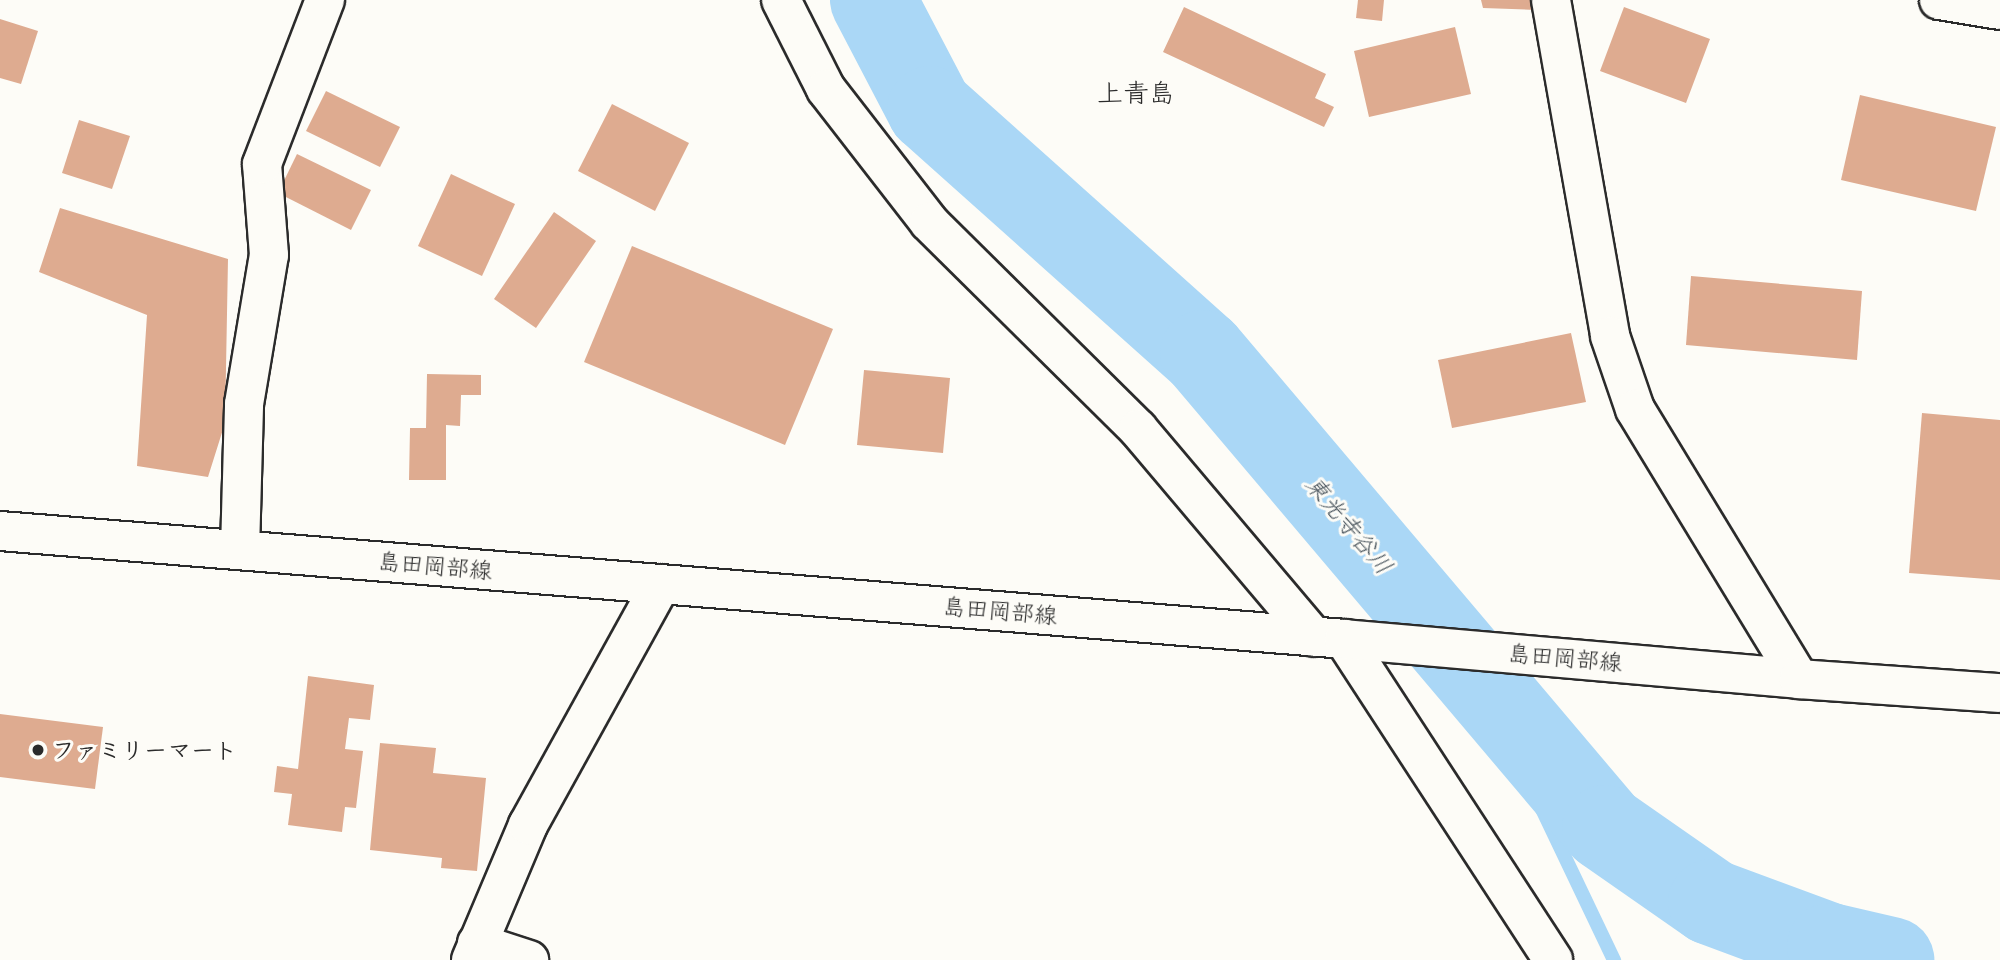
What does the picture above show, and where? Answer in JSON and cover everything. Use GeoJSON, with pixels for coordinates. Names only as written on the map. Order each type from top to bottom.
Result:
{"type":"FeatureCollection","features":[{"type":"Feature","properties":{"kind":"main road"},"geometry":{"type":"LineString","coordinates":[[240,550],[244,404],[269,256],[262,164],[325,0]]}},
{"type":"Feature","properties":{"kind":"main road"},"geometry":{"type":"LineString","coordinates":[[782,0],[826,89],[929,222],[1138,429],[1329,638],[1553,960]]}},
{"type":"Feature","properties":{"kind":"main road"},"geometry":{"type":"LineString","coordinates":[[1551,0],[1610,336],[1635,410],[1799,680]]}},
{"type":"Feature","properties":{"kind":"main road"},"geometry":{"type":"LineString","coordinates":[[1939,0],[2000,10]]}},
{"type":"Feature","properties":{"kind":"main road","name":"島田岡部線"},"geometry":{"type":"LineString","coordinates":[[0,531],[1578,658],[1799,680],[2000,693]]}},
{"type":"Feature","properties":{"kind":"main road"},"geometry":{"type":"LineString","coordinates":[[529,960],[474,951],[528,825],[661,584]]}},
{"type":"Feature","properties":{"kind":"building"},"geometry":{"type":"Polygon","coordinates":[[[1358,0],[1384,0],[1382,21],[1356,18],[1358,0]]]}},
{"type":"Feature","properties":{"kind":"building"},"geometry":{"type":"Polygon","coordinates":[[[1481,0],[1535,0],[1536,10],[1483,8],[1481,0]]]}},
{"type":"Feature","properties":{"kind":"building"},"geometry":{"type":"Polygon","coordinates":[[[1184,7],[1326,74],[1315,98],[1334,107],[1324,127],[1163,52],[1184,7]]]}},
{"type":"Feature","properties":{"kind":"building"},"geometry":{"type":"Polygon","coordinates":[[[1624,7],[1710,39],[1686,103],[1600,71],[1624,7]]]}},
{"type":"Feature","properties":{"kind":"building"},"geometry":{"type":"Polygon","coordinates":[[[0,19],[38,31],[21,84],[0,78],[0,19]]]}},
{"type":"Feature","properties":{"kind":"building"},"geometry":{"type":"Polygon","coordinates":[[[1455,27],[1471,94],[1369,117],[1354,51],[1455,27]]]}},
{"type":"Feature","properties":{"kind":"building"},"geometry":{"type":"Polygon","coordinates":[[[326,91],[400,127],[380,167],[306,131],[326,91]]]}},
{"type":"Feature","properties":{"kind":"building"},"geometry":{"type":"Polygon","coordinates":[[[1860,95],[1996,127],[1976,211],[1841,180],[1860,95]]]}},
{"type":"Feature","properties":{"kind":"building"},"geometry":{"type":"Polygon","coordinates":[[[612,104],[689,143],[655,211],[578,171],[612,104]]]}},
{"type":"Feature","properties":{"kind":"building"},"geometry":{"type":"Polygon","coordinates":[[[79,120],[130,136],[112,189],[62,173],[79,120]]]}},
{"type":"Feature","properties":{"kind":"building"},"geometry":{"type":"Polygon","coordinates":[[[297,154],[371,190],[351,230],[278,193],[297,154]]]}},
{"type":"Feature","properties":{"kind":"building"},"geometry":{"type":"Polygon","coordinates":[[[451,174],[515,204],[482,276],[418,246],[451,174]]]}},
{"type":"Feature","properties":{"kind":"building"},"geometry":{"type":"Polygon","coordinates":[[[60,208],[228,259],[225,423],[208,477],[137,466],[147,315],[39,272],[60,208]]]}},
{"type":"Feature","properties":{"kind":"building"},"geometry":{"type":"Polygon","coordinates":[[[554,212],[596,241],[536,328],[494,299],[554,212]]]}},
{"type":"Feature","properties":{"kind":"building"},"geometry":{"type":"Polygon","coordinates":[[[632,246],[833,329],[785,445],[584,362],[632,246]]]}},
{"type":"Feature","properties":{"kind":"building"},"geometry":{"type":"Polygon","coordinates":[[[1691,276],[1862,291],[1857,360],[1686,345],[1691,276]]]}},
{"type":"Feature","properties":{"kind":"building"},"geometry":{"type":"Polygon","coordinates":[[[1571,333],[1586,402],[1452,428],[1438,360],[1571,333]]]}},
{"type":"Feature","properties":{"kind":"building"},"geometry":{"type":"Polygon","coordinates":[[[864,370],[950,378],[943,453],[857,445],[864,370]]]}},
{"type":"Feature","properties":{"kind":"building"},"geometry":{"type":"Polygon","coordinates":[[[427,374],[481,375],[481,395],[461,395],[460,426],[446,425],[446,480],[409,480],[410,428],[426,428],[427,374]]]}},
{"type":"Feature","properties":{"kind":"building"},"geometry":{"type":"Polygon","coordinates":[[[1922,413],[2000,420],[2000,580],[1909,573],[1922,413]]]}},
{"type":"Feature","properties":{"kind":"building"},"geometry":{"type":"Polygon","coordinates":[[[308,676],[374,685],[370,720],[349,718],[345,749],[363,751],[356,808],[345,807],[342,832],[288,825],[292,794],[274,792],[277,766],[298,769],[308,676]]]}},
{"type":"Feature","properties":{"kind":"building"},"geometry":{"type":"Polygon","coordinates":[[[0,714],[103,727],[95,789],[0,777],[0,714]]]}},
{"type":"Feature","properties":{"kind":"building"},"geometry":{"type":"Polygon","coordinates":[[[380,743],[436,748],[433,773],[486,778],[477,871],[441,868],[442,858],[370,850],[380,743]]]}},
{"type":"Feature","properties":{"kind":"waterway","name":"東光寺谷川"},"geometry":{"type":"LineString","coordinates":[[873,0],[930,109],[1203,353],[1605,828],[1711,902],[1830,946],[1891,960]]}},
{"type":"Feature","properties":{"kind":"waterway"},"geometry":{"type":"LineString","coordinates":[[1414,600],[1408,634],[1541,807],[1614,960]]}},
{"type":"Feature","properties":{"kind":"place","name":"ファミリーマート"},"geometry":{"type":"Point","coordinates":[38,750]}},
{"type":"Feature","properties":{"kind":"district","name":"上青島"},"geometry":{"type":"Point","coordinates":[1136,93]}}]}
